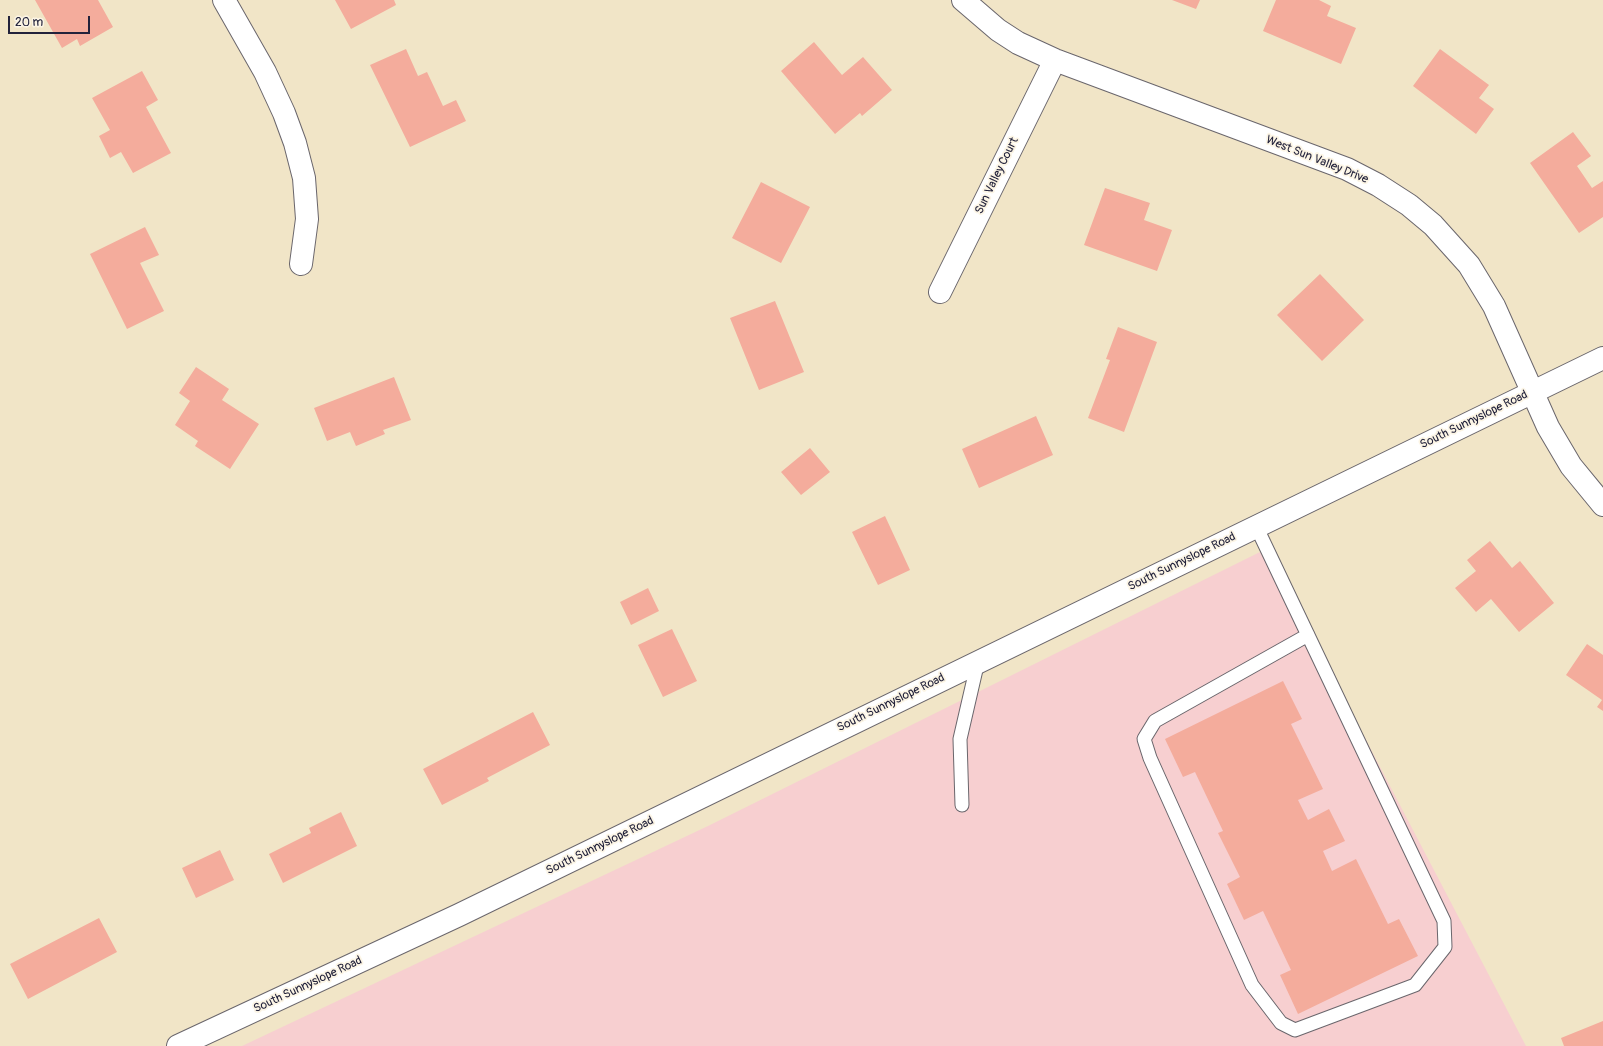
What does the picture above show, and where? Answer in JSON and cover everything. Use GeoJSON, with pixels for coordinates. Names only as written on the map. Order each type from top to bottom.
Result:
{"type":"FeatureCollection","features":[{"type":"Feature","properties":{"kind":"street"},"geometry":{"type":"LineString","coordinates":[[224,0],[265,72],[284,113],[295,143],[304,178],[307,219],[301,264]]}},
{"type":"Feature","properties":{"kind":"street","name":"West Sun Valley Drive"},"geometry":{"type":"LineString","coordinates":[[963,0],[998,30],[1018,43],[1054,60],[1346,169],[1378,185],[1408,205],[1433,225],[1469,265],[1494,306],[1548,427],[1571,466],[1603,505]]}},
{"type":"Feature","properties":{"kind":"street","name":"Sun Valley Court"},"geometry":{"type":"LineString","coordinates":[[940,292],[1054,60]]}},
{"type":"Feature","properties":{"kind":"street","name":"South Sunnyslope Road"},"geometry":{"type":"LineString","coordinates":[[178,1046],[466,911],[1603,358]]}},
{"type":"Feature","properties":{"kind":"lane"},"geometry":{"type":"LineString","coordinates":[[1256,526],[1444,921],[1445,947],[1415,985],[1295,1030],[1281,1023],[1252,984],[1150,758],[1144,739],[1155,721],[1308,636]]}},
{"type":"Feature","properties":{"kind":"lane"},"geometry":{"type":"LineString","coordinates":[[962,805],[960,739],[978,661]]}},
{"type":"Feature","properties":{"kind":"shaded area"},"geometry":{"type":"Polygon","coordinates":[[[1266,549],[1526,1046],[242,1046],[708,826],[1266,549]]]}},
{"type":"Feature","properties":{"kind":"building"},"geometry":{"type":"Polygon","coordinates":[[[35,0],[98,0],[113,27],[80,46],[77,39],[62,48],[35,0]]]}},
{"type":"Feature","properties":{"kind":"building"},"geometry":{"type":"Polygon","coordinates":[[[335,0],[394,0],[396,5],[351,29],[335,0]]]}},
{"type":"Feature","properties":{"kind":"building"},"geometry":{"type":"Polygon","coordinates":[[[1172,0],[1200,0],[1196,9],[1172,0]]]}},
{"type":"Feature","properties":{"kind":"building"},"geometry":{"type":"Polygon","coordinates":[[[1276,0],[1319,0],[1331,6],[1327,16],[1356,28],[1341,64],[1263,31],[1276,0]]]}},
{"type":"Feature","properties":{"kind":"building"},"geometry":{"type":"Polygon","coordinates":[[[814,42],[842,75],[863,57],[892,90],[862,116],[860,113],[835,134],[781,71],[814,42]]]}},
{"type":"Feature","properties":{"kind":"building"},"geometry":{"type":"Polygon","coordinates":[[[406,49],[418,76],[427,72],[443,106],[456,100],[466,121],[410,147],[370,65],[406,49]]]}},
{"type":"Feature","properties":{"kind":"building"},"geometry":{"type":"Polygon","coordinates":[[[1440,49],[1489,85],[1479,98],[1494,109],[1476,134],[1413,86],[1440,49]]]}},
{"type":"Feature","properties":{"kind":"building"},"geometry":{"type":"Polygon","coordinates":[[[142,71],[158,100],[146,107],[171,153],[133,173],[121,152],[110,158],[99,136],[110,130],[92,98],[142,71]]]}},
{"type":"Feature","properties":{"kind":"building"},"geometry":{"type":"Polygon","coordinates":[[[1573,132],[1591,156],[1577,166],[1592,188],[1603,181],[1603,217],[1579,233],[1530,163],[1573,132]]]}},
{"type":"Feature","properties":{"kind":"building"},"geometry":{"type":"Polygon","coordinates":[[[761,182],[810,207],[781,263],[732,238],[761,182]]]}},
{"type":"Feature","properties":{"kind":"building"},"geometry":{"type":"Polygon","coordinates":[[[1105,188],[1150,203],[1144,220],[1172,230],[1157,271],[1084,245],[1105,188]]]}},
{"type":"Feature","properties":{"kind":"building"},"geometry":{"type":"Polygon","coordinates":[[[145,227],[159,255],[140,263],[164,311],[127,329],[90,254],[145,227]]]}},
{"type":"Feature","properties":{"kind":"building"},"geometry":{"type":"Polygon","coordinates":[[[1320,274],[1364,320],[1322,361],[1277,315],[1320,274]]]}},
{"type":"Feature","properties":{"kind":"building"},"geometry":{"type":"Polygon","coordinates":[[[775,301],[804,372],[759,390],[730,318],[775,301]]]}},
{"type":"Feature","properties":{"kind":"building"},"geometry":{"type":"Polygon","coordinates":[[[1118,327],[1157,342],[1124,432],[1088,418],[1110,360],[1106,359],[1118,327]]]}},
{"type":"Feature","properties":{"kind":"building"},"geometry":{"type":"Polygon","coordinates":[[[196,367],[229,389],[222,400],[259,424],[230,469],[195,446],[198,441],[175,425],[190,401],[179,393],[196,367]]]}},
{"type":"Feature","properties":{"kind":"building"},"geometry":{"type":"Polygon","coordinates":[[[394,377],[411,420],[383,430],[385,434],[356,446],[350,432],[327,441],[314,408],[394,377]]]}},
{"type":"Feature","properties":{"kind":"building"},"geometry":{"type":"Polygon","coordinates":[[[1036,416],[1053,455],[979,488],[962,449],[1036,416]]]}},
{"type":"Feature","properties":{"kind":"building"},"geometry":{"type":"Polygon","coordinates":[[[810,448],[830,472],[801,495],[781,472],[810,448]]]}},
{"type":"Feature","properties":{"kind":"building"},"geometry":{"type":"Polygon","coordinates":[[[885,516],[910,570],[878,585],[852,532],[885,516]]]}},
{"type":"Feature","properties":{"kind":"building"},"geometry":{"type":"Polygon","coordinates":[[[1490,541],[1512,568],[1520,561],[1554,603],[1519,632],[1491,599],[1476,612],[1455,588],[1476,571],[1467,560],[1490,541]]]}},
{"type":"Feature","properties":{"kind":"building"},"geometry":{"type":"Polygon","coordinates":[[[648,588],[659,611],[631,625],[620,602],[648,588]]]}},
{"type":"Feature","properties":{"kind":"building"},"geometry":{"type":"Polygon","coordinates":[[[672,629],[697,681],[663,697],[638,645],[672,629]]]}},
{"type":"Feature","properties":{"kind":"building"},"geometry":{"type":"Polygon","coordinates":[[[1587,644],[1603,655],[1603,711],[1597,707],[1602,700],[1566,675],[1587,644]]]}},
{"type":"Feature","properties":{"kind":"building"},"geometry":{"type":"Polygon","coordinates":[[[1283,681],[1302,719],[1291,724],[1323,789],[1298,800],[1308,820],[1329,809],[1345,841],[1323,851],[1332,871],[1356,859],[1388,924],[1399,919],[1418,956],[1298,1014],[1280,975],[1291,970],[1263,911],[1244,920],[1227,884],[1240,877],[1218,833],[1223,831],[1195,772],[1183,777],[1165,739],[1283,681]]]}},
{"type":"Feature","properties":{"kind":"building"},"geometry":{"type":"Polygon","coordinates":[[[533,712],[550,745],[487,778],[489,781],[442,805],[423,769],[533,712]]]}},
{"type":"Feature","properties":{"kind":"building"},"geometry":{"type":"Polygon","coordinates":[[[341,812],[357,846],[283,883],[269,854],[311,833],[309,828],[341,812]]]}},
{"type":"Feature","properties":{"kind":"building"},"geometry":{"type":"Polygon","coordinates":[[[220,850],[234,880],[196,898],[182,868],[220,850]]]}},
{"type":"Feature","properties":{"kind":"building"},"geometry":{"type":"Polygon","coordinates":[[[99,918],[117,952],[28,999],[10,964],[99,918]]]}},
{"type":"Feature","properties":{"kind":"building"},"geometry":{"type":"Polygon","coordinates":[[[1603,1021],[1603,1046],[1564,1046],[1561,1038],[1603,1021]]]}}]}
